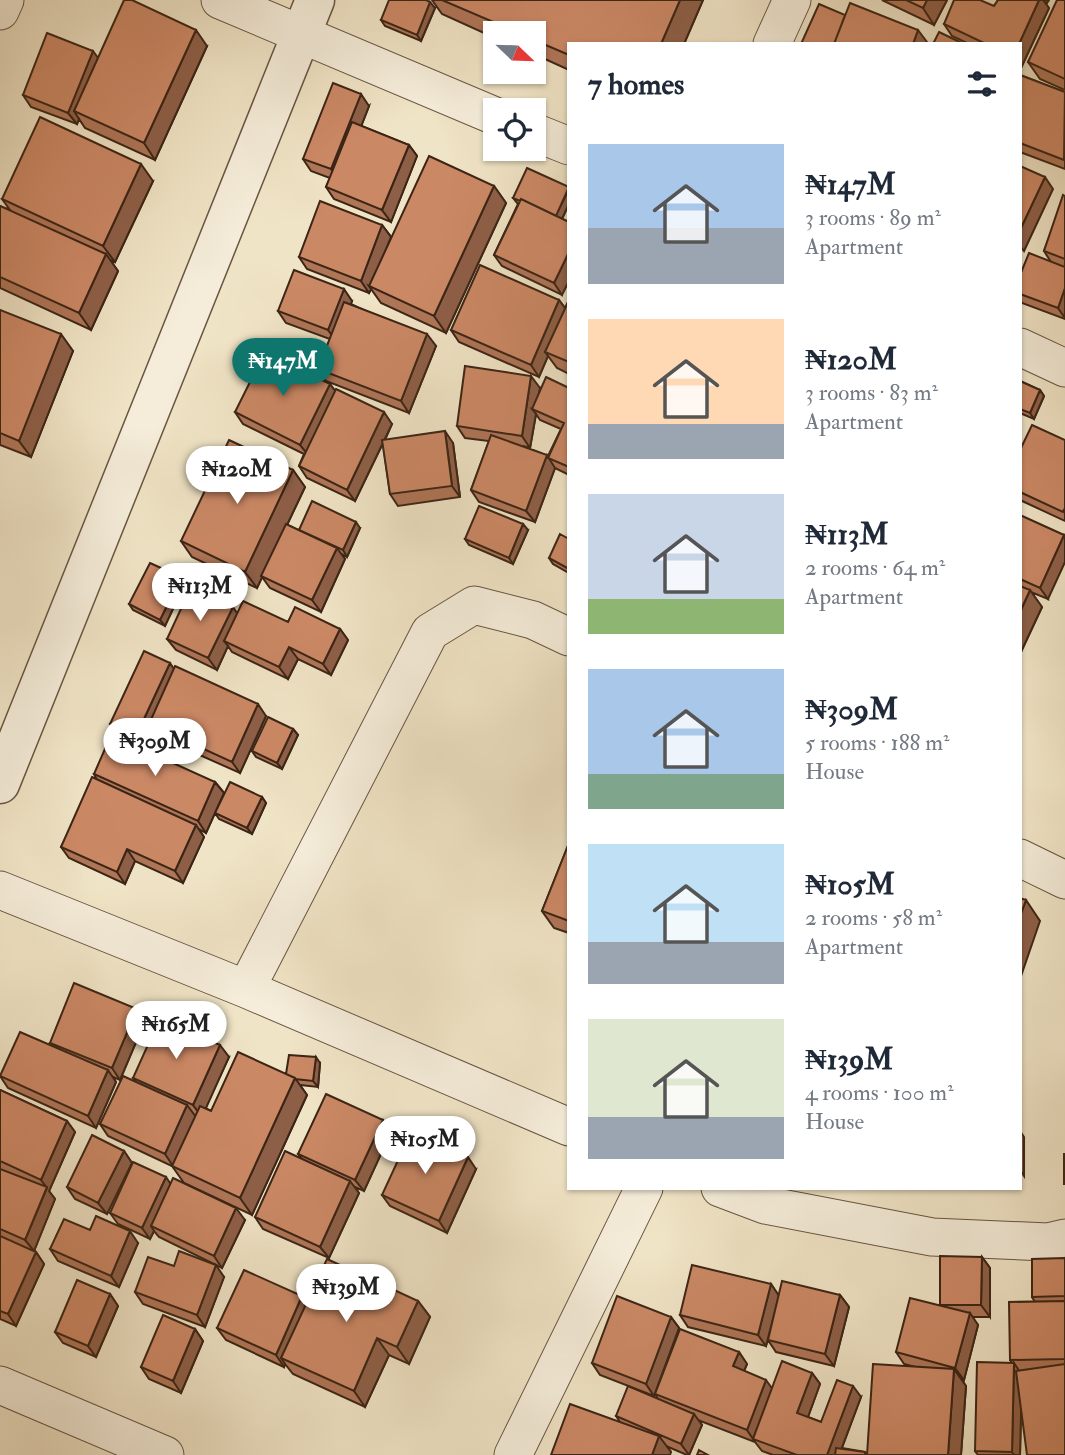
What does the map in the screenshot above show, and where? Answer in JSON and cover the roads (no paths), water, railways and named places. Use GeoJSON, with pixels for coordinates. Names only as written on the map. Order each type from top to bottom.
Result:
{"type":"FeatureCollection","features":[{"type":"Feature","properties":{"kind":"street"},"geometry":{"type":"LineString","coordinates":[[0,11],[5,0]]}},
{"type":"Feature","properties":{"kind":"street"},"geometry":{"type":"LineString","coordinates":[[220,0],[483,111]]}},
{"type":"Feature","properties":{"kind":"street"},"geometry":{"type":"LineString","coordinates":[[0,784],[315,0]]}},
{"type":"Feature","properties":{"kind":"street"},"geometry":{"type":"LineString","coordinates":[[773,42],[792,0]]}},
{"type":"Feature","properties":{"kind":"street"},"geometry":{"type":"LineString","coordinates":[[546,137],[567,145]]}},
{"type":"Feature","properties":{"kind":"street"},"geometry":{"type":"LineString","coordinates":[[1022,348],[1065,368]]}},
{"type":"Feature","properties":{"kind":"street"},"geometry":{"type":"LineString","coordinates":[[246,989],[430,632],[474,605],[533,620],[567,636]]}},
{"type":"Feature","properties":{"kind":"street"},"geometry":{"type":"LineString","coordinates":[[1022,859],[1065,880]]}},
{"type":"Feature","properties":{"kind":"street"},"geometry":{"type":"LineString","coordinates":[[0,890],[246,989],[567,1126]]}},
{"type":"Feature","properties":{"kind":"street"},"geometry":{"type":"LineString","coordinates":[[513,1455],[643,1190]]}},
{"type":"Feature","properties":{"kind":"street"},"geometry":{"type":"LineString","coordinates":[[725,1190],[765,1205],[932,1237],[1048,1242],[1065,1238]]}},
{"type":"Feature","properties":{"kind":"street"},"geometry":{"type":"LineString","coordinates":[[0,1385],[165,1455]]}}]}
